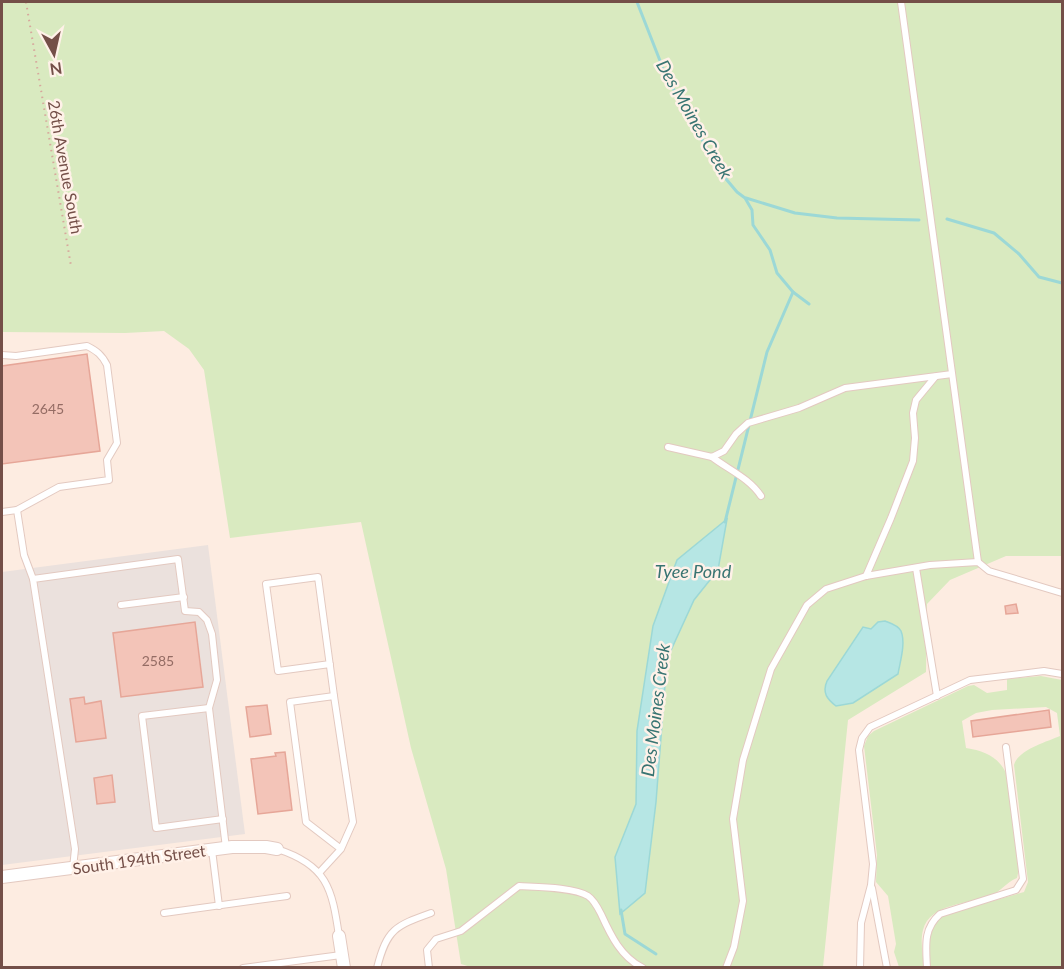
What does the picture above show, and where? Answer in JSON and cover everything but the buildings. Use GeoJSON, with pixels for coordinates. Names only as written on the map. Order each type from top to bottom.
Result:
{"type":"FeatureCollection","features":[{"type":"Feature","properties":{"kind":"street","name":"South 194th Street"},"geometry":{"type":"LineString","coordinates":[[2,877],[212,849],[245,846],[277,849]]}},
{"type":"Feature","properties":{"kind":"street"},"geometry":{"type":"LineString","coordinates":[[339,936],[343,961]]}},
{"type":"Feature","properties":{"kind":"lane"},"geometry":{"type":"LineString","coordinates":[[901,2],[978,562]]}},
{"type":"Feature","properties":{"kind":"lane"},"geometry":{"type":"LineString","coordinates":[[2,355],[16,356],[87,346],[96,350],[103,356],[107,365],[117,443],[106,460],[109,480],[59,487],[17,510],[2,512],[2,503]]}},
{"type":"Feature","properties":{"kind":"lane"},"geometry":{"type":"LineString","coordinates":[[712,457],[724,451],[747,423],[799,408],[845,388],[952,374]]}},
{"type":"Feature","properties":{"kind":"lane"},"geometry":{"type":"LineString","coordinates":[[866,576],[913,461],[915,438],[913,413],[916,400],[936,377]]}},
{"type":"Feature","properties":{"kind":"lane"},"geometry":{"type":"LineString","coordinates":[[668,447],[712,457],[745,478],[761,496]]}},
{"type":"Feature","properties":{"kind":"lane"},"geometry":{"type":"LineString","coordinates":[[17,510],[24,555],[33,579],[75,849],[73,868]]}},
{"type":"Feature","properties":{"kind":"lane"},"geometry":{"type":"LineString","coordinates":[[33,579],[178,559],[186,611],[199,612],[207,620],[212,633],[217,680],[209,708],[226,848]]}},
{"type":"Feature","properties":{"kind":"lane"},"geometry":{"type":"LineString","coordinates":[[726,968],[734,947],[743,901],[733,819],[743,760],[771,669],[807,605],[826,589],[866,576],[978,562],[989,570],[1062,593]]}},
{"type":"Feature","properties":{"kind":"lane"},"geometry":{"type":"LineString","coordinates":[[916,568],[937,696]]}},
{"type":"Feature","properties":{"kind":"lane"},"geometry":{"type":"LineString","coordinates":[[319,873],[341,849],[353,822],[318,577],[266,584],[278,671],[330,664]]}},
{"type":"Feature","properties":{"kind":"lane"},"geometry":{"type":"LineString","coordinates":[[121,605],[184,597]]}},
{"type":"Feature","properties":{"kind":"lane"},"geometry":{"type":"LineString","coordinates":[[860,968],[861,923],[871,885],[873,864],[860,750],[862,738],[870,727],[970,680],[1044,671],[1062,674]]}},
{"type":"Feature","properties":{"kind":"lane"},"geometry":{"type":"LineString","coordinates":[[334,696],[290,702],[306,822],[341,849]]}},
{"type":"Feature","properties":{"kind":"lane"},"geometry":{"type":"LineString","coordinates":[[209,708],[142,716],[145,743],[156,828],[223,819]]}},
{"type":"Feature","properties":{"kind":"lane"},"geometry":{"type":"LineString","coordinates":[[927,968],[926,936],[932,921],[940,914],[1016,890],[1023,879],[1006,747]]}},
{"type":"Feature","properties":{"kind":"lane"},"geometry":{"type":"LineString","coordinates":[[212,849],[219,906]]}},
{"type":"Feature","properties":{"kind":"lane"},"geometry":{"type":"LineString","coordinates":[[277,849],[302,859],[319,873],[331,891],[339,936]]}},
{"type":"Feature","properties":{"kind":"lane"},"geometry":{"type":"LineString","coordinates":[[871,885],[887,968]]}},
{"type":"Feature","properties":{"kind":"lane"},"geometry":{"type":"LineString","coordinates":[[429,968],[427,950],[436,939],[461,931],[519,886],[563,889],[587,895],[597,906],[615,942],[632,962],[643,968]]}},
{"type":"Feature","properties":{"kind":"lane"},"geometry":{"type":"LineString","coordinates":[[164,914],[287,896]]}},
{"type":"Feature","properties":{"kind":"lane"},"geometry":{"type":"LineString","coordinates":[[377,968],[383,944],[401,924],[431,913]]}},
{"type":"Feature","properties":{"kind":"lane"},"geometry":{"type":"LineString","coordinates":[[243,968],[343,961]]}},
{"type":"Feature","properties":{"kind":"path","name":"26th Avenue South"},"geometry":{"type":"LineString","coordinates":[[26,2],[71,266]]}},
{"type":"Feature","properties":{"kind":"shaded area"},"geometry":{"type":"Polygon","coordinates":[[[208,545],[245,834],[2,865],[2,572],[208,545]]]}},
{"type":"Feature","properties":{"kind":"green space"},"geometry":{"type":"Polygon","coordinates":[[[2,2],[1062,2],[1062,556],[1006,556],[950,580],[927,604],[926,672],[848,720],[823,967],[474,968],[461,964],[446,869],[411,748],[361,522],[230,538],[204,370],[189,349],[164,331],[2,332],[2,2]]]}},
{"type":"Feature","properties":{"kind":"green space"},"geometry":{"type":"Polygon","coordinates":[[[1041,676],[1062,680],[1062,967],[930,967],[929,952],[929,938],[933,926],[944,915],[1024,892],[1028,882],[1014,765],[1027,751],[1060,736],[1057,713],[1046,707],[992,710],[976,713],[962,721],[966,748],[996,759],[1007,775],[1020,864],[1017,878],[990,896],[951,906],[933,914],[927,921],[922,934],[924,967],[899,967],[894,952],[896,944],[888,896],[876,882],[877,855],[864,746],[868,736],[968,686],[974,685],[987,693],[1007,690],[1007,679],[1041,676]]]}},
{"type":"Feature","properties":{"kind":"water","name":"Tyee Pond"},"geometry":{"type":"Polygon","coordinates":[[[727,519],[718,570],[694,600],[667,659],[656,802],[645,893],[620,914],[615,857],[636,804],[637,731],[653,626],[677,560],[727,519]]]}},
{"type":"Feature","properties":{"kind":"water"},"geometry":{"type":"Polygon","coordinates":[[[885,621],[894,624],[901,631],[903,641],[898,674],[853,703],[836,706],[826,695],[827,681],[863,627],[871,629],[878,622],[885,621]]]}},
{"type":"Feature","properties":{"kind":"waterway","name":"Des Moines Creek"},"geometry":{"type":"LineString","coordinates":[[637,2],[666,76],[721,173],[745,198],[752,210],[753,225],[770,250],[777,273],[793,292],[809,304]]}},
{"type":"Feature","properties":{"kind":"waterway","name":"Des Moines Creek"},"geometry":{"type":"LineString","coordinates":[[746,198],[795,213],[837,218],[919,220]]}},
{"type":"Feature","properties":{"kind":"waterway","name":"Des Moines Creek"},"geometry":{"type":"LineString","coordinates":[[947,219],[994,233],[1019,254],[1039,277],[1062,283]]}},
{"type":"Feature","properties":{"kind":"waterway","name":"Des Moines Creek"},"geometry":{"type":"LineString","coordinates":[[725,522],[767,352],[793,292]]}},
{"type":"Feature","properties":{"kind":"waterway","name":"Des Moines Creek"},"geometry":{"type":"LineString","coordinates":[[621,910],[625,934],[656,954]]}}]}
